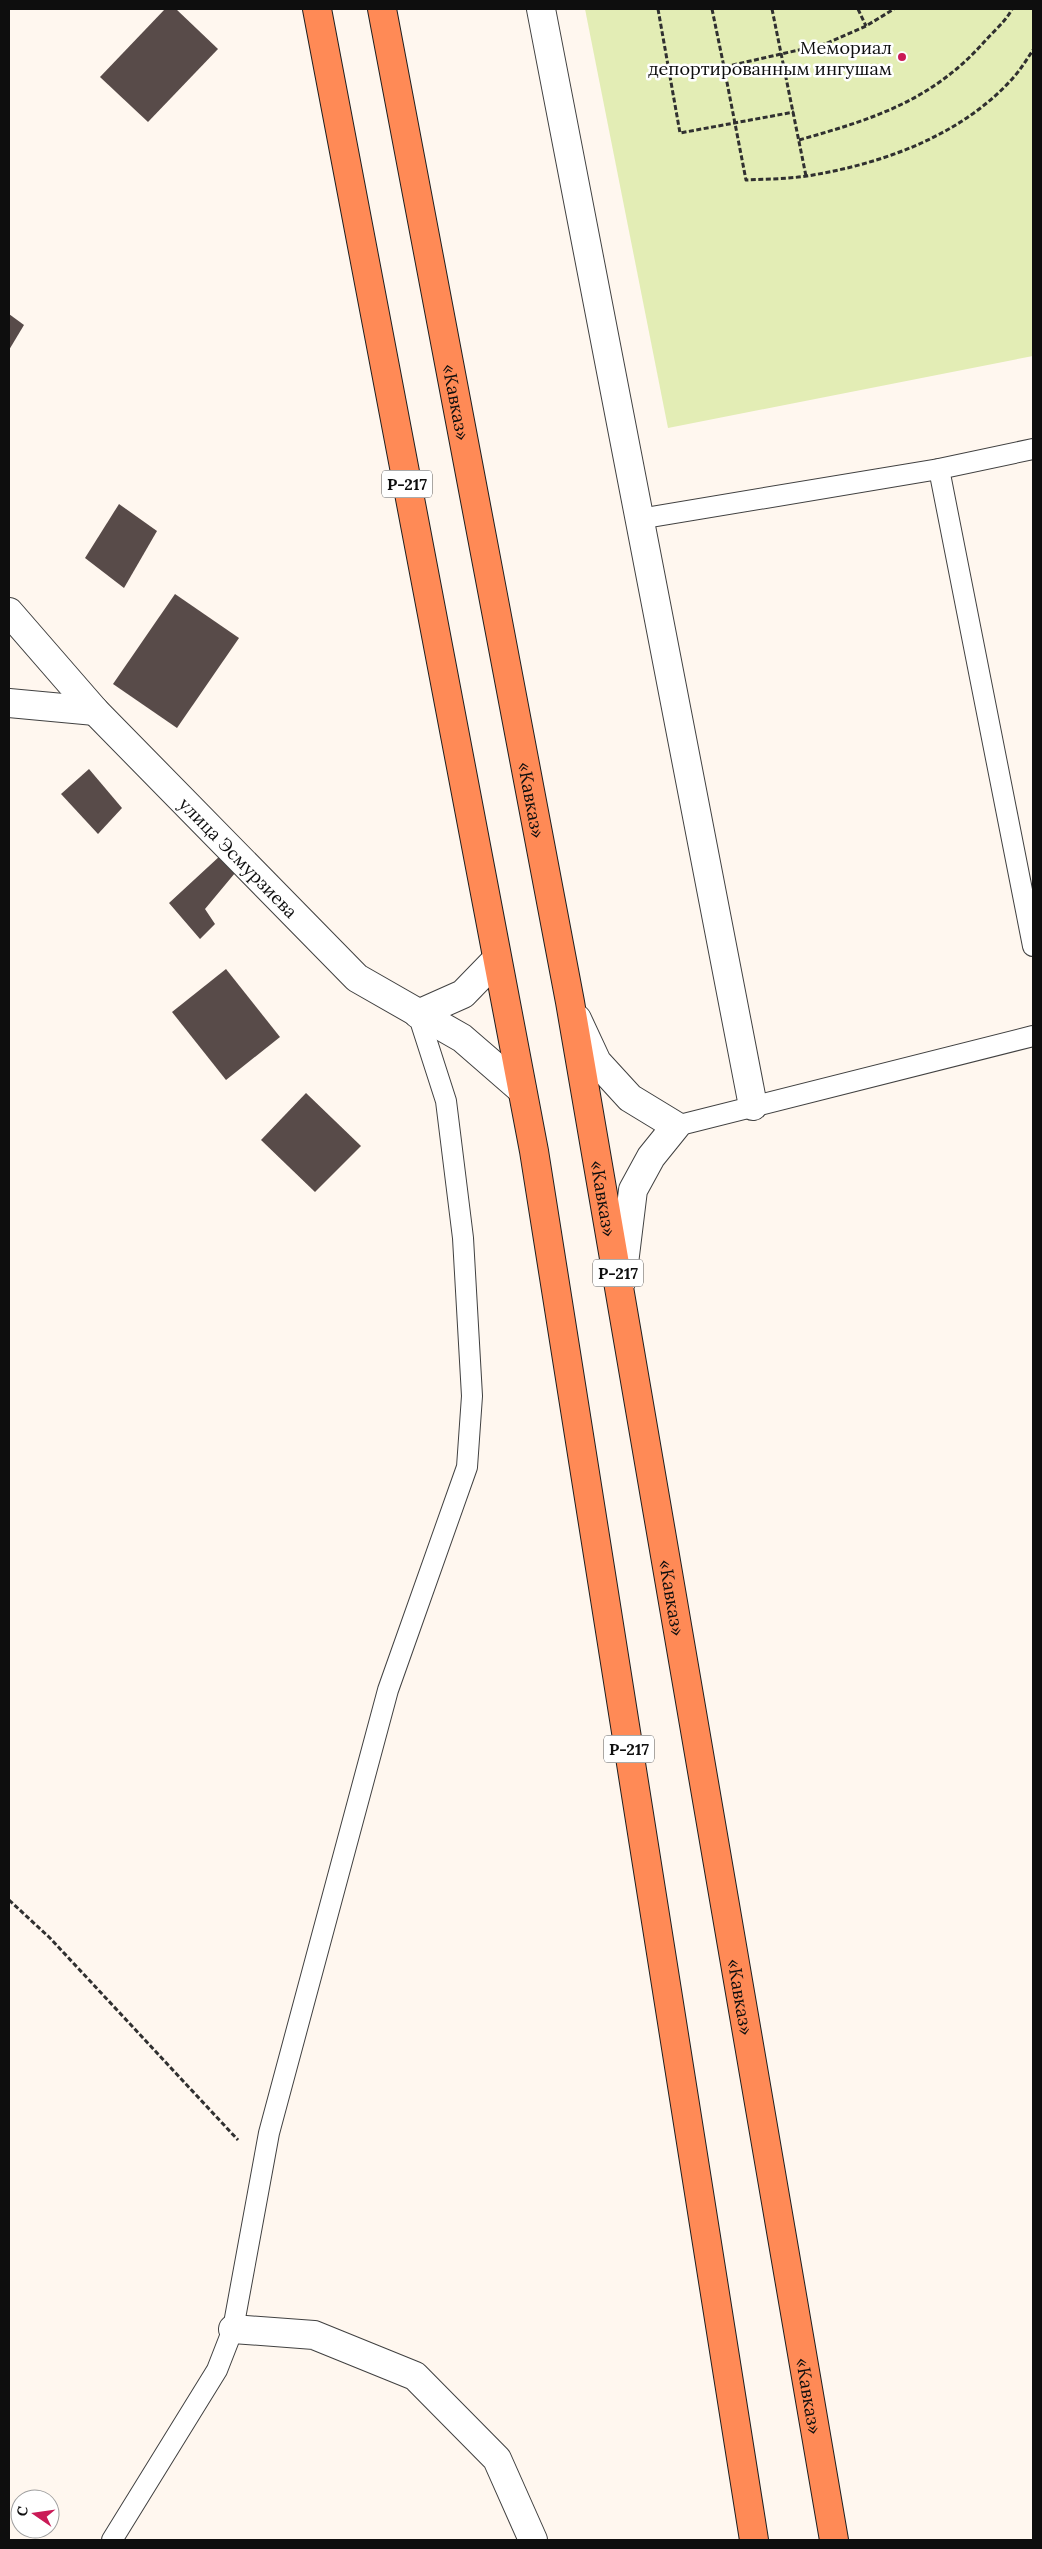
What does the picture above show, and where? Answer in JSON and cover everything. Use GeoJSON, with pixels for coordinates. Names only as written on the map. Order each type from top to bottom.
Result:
{"type":"FeatureCollection","features":[{"type":"Feature","properties":{"kind":"highway","name":"Р-217"},"geometry":{"type":"LineString","coordinates":[[317,9],[536,1161],[754,2540]]}},
{"type":"Feature","properties":{"kind":"highway","name":"«Кавказ»"},"geometry":{"type":"LineString","coordinates":[[382,9],[570,1002],[621,1289],[834,2540]]}},
{"type":"Feature","properties":{"kind":"street"},"geometry":{"type":"LineString","coordinates":[[541,9],[753,1106]]}},
{"type":"Feature","properties":{"kind":"street","name":"улица Эсмурзиева"},"geometry":{"type":"LineString","coordinates":[[9,612],[95,711],[357,978],[462,1038],[522,1090]]}},
{"type":"Feature","properties":{"kind":"street"},"geometry":{"type":"LineString","coordinates":[[9,703],[95,711]]}},
{"type":"Feature","properties":{"kind":"street"},"geometry":{"type":"LineString","coordinates":[[418,1014],[463,994],[497,959]]}},
{"type":"Feature","properties":{"kind":"street"},"geometry":{"type":"LineString","coordinates":[[570,1002],[597,1062],[630,1098],[676,1126],[651,1157],[633,1190],[621,1289]]}},
{"type":"Feature","properties":{"kind":"street"},"geometry":{"type":"LineString","coordinates":[[233,2328],[314,2334],[415,2376],[497,2459],[533,2540]]}},
{"type":"Feature","properties":{"kind":"lane"},"geometry":{"type":"LineString","coordinates":[[639,520],[939,469],[1033,449]]}},
{"type":"Feature","properties":{"kind":"lane"},"geometry":{"type":"LineString","coordinates":[[939,469],[1033,946]]}},
{"type":"Feature","properties":{"kind":"lane"},"geometry":{"type":"LineString","coordinates":[[112,2540],[216,2370],[233,2328],[269,2133],[388,1690],[467,1467],[472,1396],[463,1238],[446,1101],[418,1014]]}},
{"type":"Feature","properties":{"kind":"lane"},"geometry":{"type":"LineString","coordinates":[[676,1126],[1033,1036]]}},
{"type":"Feature","properties":{"kind":"path"},"geometry":{"type":"LineString","coordinates":[[658,9],[680,133],[794,112]]}},
{"type":"Feature","properties":{"kind":"path"},"geometry":{"type":"LineString","coordinates":[[712,9],[746,180],[806,176],[878,160],[929,141],[973,113],[1013,78],[1033,50]]}},
{"type":"Feature","properties":{"kind":"path"},"geometry":{"type":"LineString","coordinates":[[772,9],[806,176]]}},
{"type":"Feature","properties":{"kind":"path"},"geometry":{"type":"LineString","coordinates":[[858,9],[866,26]]}},
{"type":"Feature","properties":{"kind":"path"},"geometry":{"type":"LineString","coordinates":[[724,67],[825,44],[866,26],[894,9]]}},
{"type":"Feature","properties":{"kind":"path"},"geometry":{"type":"LineString","coordinates":[[799,140],[863,122],[907,104],[945,79],[972,54],[1012,9]]}},
{"type":"Feature","properties":{"kind":"path"},"geometry":{"type":"LineString","coordinates":[[9,1900],[50,1938],[263,2168]]}},
{"type":"Feature","properties":{"kind":"green space"},"geometry":{"type":"Polygon","coordinates":[[[585,9],[1033,9],[1033,356],[668,428],[585,9]]]}},
{"type":"Feature","properties":{"kind":"building"},"geometry":{"type":"Polygon","coordinates":[[[165,9],[176,9],[218,49],[148,122],[100,77],[165,9]]]}},
{"type":"Feature","properties":{"kind":"building"},"geometry":{"type":"Polygon","coordinates":[[[9,314],[24,325],[9,350],[9,314]]]}},
{"type":"Feature","properties":{"kind":"building"},"geometry":{"type":"Polygon","coordinates":[[[119,504],[157,531],[124,588],[85,558],[119,504]]]}},
{"type":"Feature","properties":{"kind":"building"},"geometry":{"type":"Polygon","coordinates":[[[175,594],[239,638],[177,728],[113,684],[175,594]]]}},
{"type":"Feature","properties":{"kind":"building"},"geometry":{"type":"Polygon","coordinates":[[[89,769],[122,808],[98,834],[61,794],[89,769]]]}},
{"type":"Feature","properties":{"kind":"building"},"geometry":{"type":"Polygon","coordinates":[[[221,855],[235,873],[205,909],[215,924],[200,939],[169,903],[221,855]]]}},
{"type":"Feature","properties":{"kind":"building"},"geometry":{"type":"Polygon","coordinates":[[[226,969],[280,1037],[226,1080],[172,1012],[226,969]]]}},
{"type":"Feature","properties":{"kind":"building"},"geometry":{"type":"Polygon","coordinates":[[[306,1093],[361,1146],[315,1192],[261,1140],[306,1093]]]}},
{"type":"Feature","properties":{"kind":"place","name":"Мемориал депортированным ингушам"},"geometry":{"type":"Point","coordinates":[902,57]}}]}
